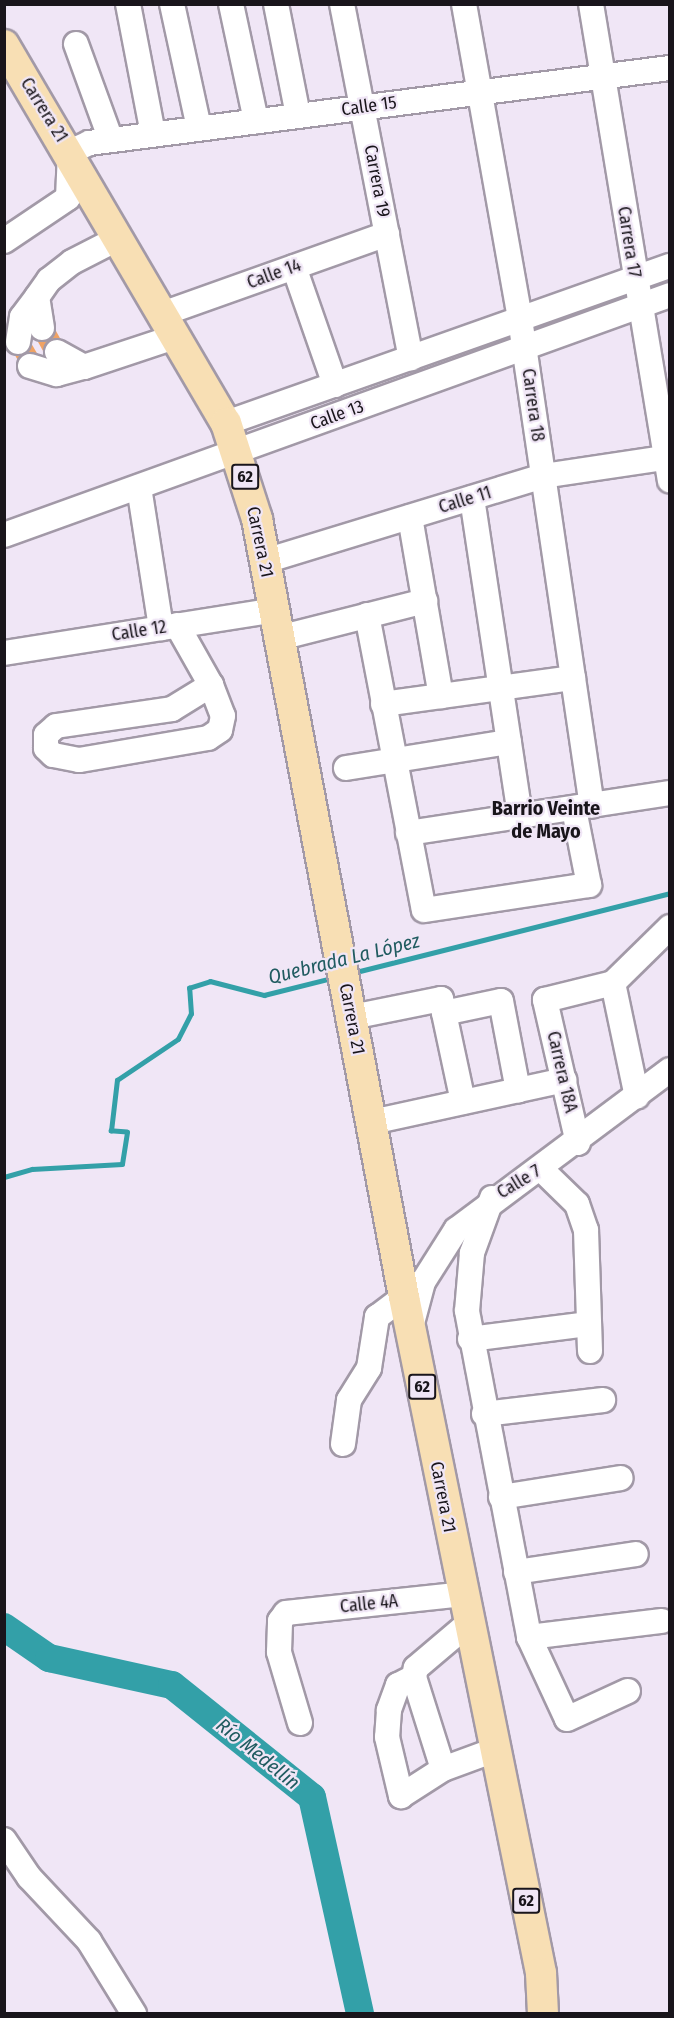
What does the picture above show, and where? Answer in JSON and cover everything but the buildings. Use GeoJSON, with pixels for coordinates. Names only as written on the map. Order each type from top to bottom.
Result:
{"type":"FeatureCollection","features":[{"type":"Feature","properties":{"kind":"main road","name":"Carrera 21"},"geometry":{"type":"LineString","coordinates":[[4,45],[70,152],[117,239],[226,423],[238,451],[265,561],[404,1297],[541,1973],[543,2013]]}},
{"type":"Feature","properties":{"kind":"street"},"geometry":{"type":"LineString","coordinates":[[128,4],[153,134]]}},
{"type":"Feature","properties":{"kind":"street"},"geometry":{"type":"LineString","coordinates":[[172,4],[199,128]]}},
{"type":"Feature","properties":{"kind":"street"},"geometry":{"type":"LineString","coordinates":[[231,4],[256,121]]}},
{"type":"Feature","properties":{"kind":"street"},"geometry":{"type":"LineString","coordinates":[[276,4],[298,115]]}},
{"type":"Feature","properties":{"kind":"street","name":"Carrera 19"},"geometry":{"type":"LineString","coordinates":[[342,4],[411,358]]}},
{"type":"Feature","properties":{"kind":"street","name":"Carrera 18"},"geometry":{"type":"LineString","coordinates":[[408,833],[424,910],[589,885],[573,678],[520,319],[465,4]]}},
{"type":"Feature","properties":{"kind":"street","name":"Carrera 17"},"geometry":{"type":"LineString","coordinates":[[591,4],[668,465]]}},
{"type":"Feature","properties":{"kind":"street"},"geometry":{"type":"LineString","coordinates":[[76,44],[111,140]]}},
{"type":"Feature","properties":{"kind":"street","name":"Calle 15"},"geometry":{"type":"LineString","coordinates":[[70,152],[111,140],[153,134],[669,68]]}},
{"type":"Feature","properties":{"kind":"street"},"geometry":{"type":"LineString","coordinates":[[4,241],[68,198],[70,152]]}},
{"type":"Feature","properties":{"kind":"street","name":"Calle 14"},"geometry":{"type":"LineString","coordinates":[[30,366],[57,374],[84,367],[168,325],[294,267],[387,234]]}},
{"type":"Feature","properties":{"kind":"street"},"geometry":{"type":"LineString","coordinates":[[18,342],[22,317],[37,297],[72,262],[117,239]]}},
{"type":"Feature","properties":{"kind":"street","name":"Calle 13"},"geometry":{"type":"LineString","coordinates":[[226,423],[669,266]]}},
{"type":"Feature","properties":{"kind":"street"},"geometry":{"type":"LineString","coordinates":[[294,267],[335,384]]}},
{"type":"Feature","properties":{"kind":"street","name":"Calle 13"},"geometry":{"type":"LineString","coordinates":[[4,535],[669,295]]}},
{"type":"Feature","properties":{"kind":"street"},"geometry":{"type":"LineString","coordinates":[[37,297],[42,328]]}},
{"type":"Feature","properties":{"kind":"street"},"geometry":{"type":"LineString","coordinates":[[57,352],[84,367]]}},
{"type":"Feature","properties":{"kind":"street","name":"Calle 11"},"geometry":{"type":"LineString","coordinates":[[265,561],[543,476],[668,465]]}},
{"type":"Feature","properties":{"kind":"street"},"geometry":{"type":"LineString","coordinates":[[139,487],[169,626],[211,685],[223,716],[220,730],[208,738],[79,760],[53,755],[46,748],[46,735],[56,726],[172,709],[211,685]]}},
{"type":"Feature","properties":{"kind":"street"},"geometry":{"type":"LineString","coordinates":[[472,498],[520,816]]}},
{"type":"Feature","properties":{"kind":"street"},"geometry":{"type":"LineString","coordinates":[[410,517],[441,696]]}},
{"type":"Feature","properties":{"kind":"street","name":"Calle 12"},"geometry":{"type":"LineString","coordinates":[[4,653],[169,626],[277,624],[367,615],[424,601]]}},
{"type":"Feature","properties":{"kind":"street"},"geometry":{"type":"LineString","coordinates":[[367,615],[408,833],[669,793]]}},
{"type":"Feature","properties":{"kind":"street"},"geometry":{"type":"LineString","coordinates":[[383,704],[573,678]]}},
{"type":"Feature","properties":{"kind":"street"},"geometry":{"type":"LineString","coordinates":[[346,768],[393,758],[509,742]]}},
{"type":"Feature","properties":{"kind":"street"},"geometry":{"type":"LineString","coordinates":[[637,1097],[613,983],[669,927]]}},
{"type":"Feature","properties":{"kind":"street","name":"Carrera 18A"},"geometry":{"type":"LineString","coordinates":[[578,1143],[546,1000],[613,983]]}},
{"type":"Feature","properties":{"kind":"street"},"geometry":{"type":"LineString","coordinates":[[352,1017],[501,1001],[518,1090]]}},
{"type":"Feature","properties":{"kind":"street"},"geometry":{"type":"LineString","coordinates":[[442,1006],[463,1102]]}},
{"type":"Feature","properties":{"kind":"street","name":"Calle 7"},"geometry":{"type":"LineString","coordinates":[[411,1327],[437,1256],[492,1198],[541,1169],[578,1143],[669,1070]]}},
{"type":"Feature","properties":{"kind":"street"},"geometry":{"type":"LineString","coordinates":[[372,1122],[564,1080]]}},
{"type":"Feature","properties":{"kind":"street"},"geometry":{"type":"LineString","coordinates":[[541,1169],[577,1204],[586,1230],[590,1351]]}},
{"type":"Feature","properties":{"kind":"street"},"geometry":{"type":"LineString","coordinates":[[492,1198],[467,1282],[470,1339],[529,1637],[567,1719],[628,1691]]}},
{"type":"Feature","properties":{"kind":"street"},"geometry":{"type":"LineString","coordinates":[[342,1444],[349,1400],[369,1368],[378,1317],[404,1297]]}},
{"type":"Feature","properties":{"kind":"street"},"geometry":{"type":"LineString","coordinates":[[470,1339],[589,1324]]}},
{"type":"Feature","properties":{"kind":"street"},"geometry":{"type":"LineString","coordinates":[[484,1414],[603,1401]]}},
{"type":"Feature","properties":{"kind":"street"},"geometry":{"type":"LineString","coordinates":[[501,1497],[621,1478]]}},
{"type":"Feature","properties":{"kind":"street"},"geometry":{"type":"LineString","coordinates":[[516,1572],[636,1554]]}},
{"type":"Feature","properties":{"kind":"street","name":"Calle 4A"},"geometry":{"type":"LineString","coordinates":[[300,1723],[279,1652],[280,1622],[286,1612],[463,1594]]}},
{"type":"Feature","properties":{"kind":"street"},"geometry":{"type":"LineString","coordinates":[[529,1637],[662,1621]]}},
{"type":"Feature","properties":{"kind":"street"},"geometry":{"type":"LineString","coordinates":[[443,1769],[414,1677],[416,1668],[469,1623]]}},
{"type":"Feature","properties":{"kind":"street"},"geometry":{"type":"LineString","coordinates":[[414,1677],[398,1685],[389,1710],[387,1737],[401,1796],[443,1769],[495,1750]]}},
{"type":"Feature","properties":{"kind":"street"},"geometry":{"type":"LineString","coordinates":[[4,1840],[29,1877],[89,1941],[134,2013]]}},
{"type":"Feature","properties":{"kind":"waterway","name":"Quebrada La López"},"geometry":{"type":"LineString","coordinates":[[352,973],[670,893]]}},
{"type":"Feature","properties":{"kind":"waterway","name":"Quebrada La López"},"geometry":{"type":"LineString","coordinates":[[4,1177],[32,1169],[122,1164],[127,1132],[111,1131],[117,1080],[178,1039],[191,1014],[189,988],[210,981],[264,995],[332,978]]}},
{"type":"Feature","properties":{"kind":"waterway","name":"Río Medellín"},"geometry":{"type":"LineString","coordinates":[[4,1627],[49,1658],[172,1685],[312,1797],[360,2014]]}},
{"type":"Feature","properties":{"kind":"district","name":"Barrio Veinte de Mayo"},"geometry":{"type":"Point","coordinates":[546,820]}}]}
